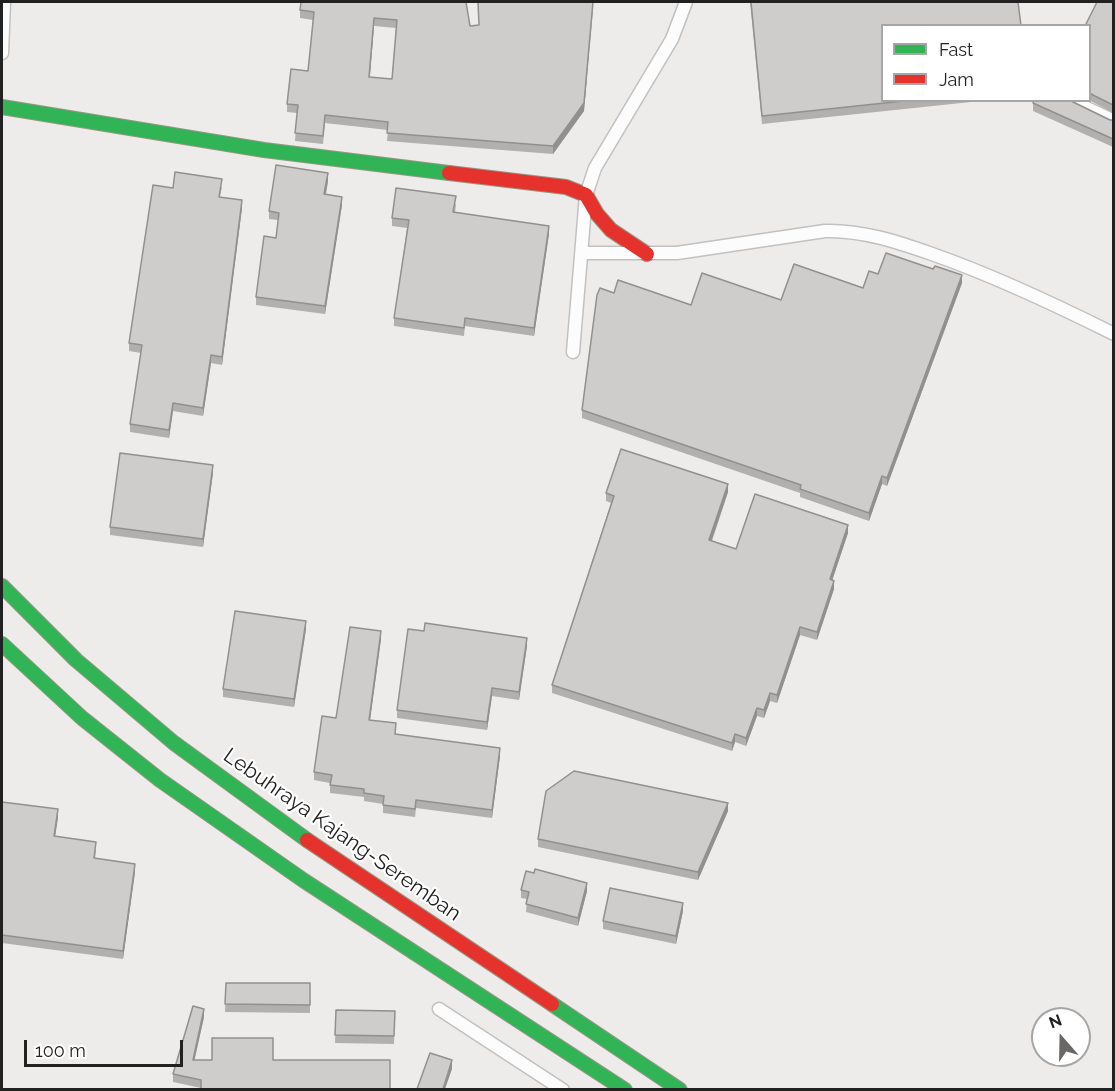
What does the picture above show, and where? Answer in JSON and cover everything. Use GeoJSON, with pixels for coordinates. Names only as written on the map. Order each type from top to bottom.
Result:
{"type":"FeatureCollection","features":[{"type":"Feature","properties":{"kind":"main road"},"geometry":{"type":"LineString","coordinates":[[2,107],[264,150],[543,182],[566,187],[586,195],[594,212],[609,228],[627,244],[647,254]]}},
{"type":"Feature","properties":{"kind":"main road","name":"Lebuhraya Kajang-Seremban"},"geometry":{"type":"LineString","coordinates":[[2,586],[76,660],[174,743],[284,824],[680,1089]]}},
{"type":"Feature","properties":{"kind":"main road"},"geometry":{"type":"LineString","coordinates":[[2,644],[82,718],[160,780],[303,880],[625,1089]]}},
{"type":"Feature","properties":{"kind":"street"},"geometry":{"type":"LineString","coordinates":[[2,53],[4,2]]}},
{"type":"Feature","properties":{"kind":"street"},"geometry":{"type":"LineString","coordinates":[[573,352],[586,195],[594,168],[672,39],[686,2]]}},
{"type":"Feature","properties":{"kind":"street"},"geometry":{"type":"LineString","coordinates":[[1074,102],[1113,121]]}},
{"type":"Feature","properties":{"kind":"street"},"geometry":{"type":"LineString","coordinates":[[582,253],[677,253],[825,231],[843,231],[891,241],[988,274],[1113,334]]}},
{"type":"Feature","properties":{"kind":"street"},"geometry":{"type":"LineString","coordinates":[[439,1009],[563,1089]]}},
{"type":"Feature","properties":{"kind":"building"},"geometry":{"type":"Polygon","coordinates":[[[301,2],[466,2],[470,26],[479,25],[478,2],[593,2],[584,103],[553,146],[387,133],[388,122],[325,115],[323,136],[295,133],[298,105],[287,104],[291,69],[308,71],[314,12],[300,10],[301,2]],[[374,18],[369,77],[392,79],[397,20],[374,18]]]}},
{"type":"Feature","properties":{"kind":"building"},"geometry":{"type":"Polygon","coordinates":[[[751,2],[1018,2],[1021,24],[881,24],[881,102],[894,102],[762,116],[751,2]]]}},
{"type":"Feature","properties":{"kind":"building"},"geometry":{"type":"Polygon","coordinates":[[[1097,2],[1113,2],[1113,105],[1091,94],[1091,24],[1086,24],[1097,2]]]}},
{"type":"Feature","properties":{"kind":"building"},"geometry":{"type":"Polygon","coordinates":[[[1073,102],[1113,120],[1113,139],[1033,103],[1073,102]]]}},
{"type":"Feature","properties":{"kind":"building"},"geometry":{"type":"Polygon","coordinates":[[[276,165],[328,173],[324,194],[342,197],[325,306],[256,297],[264,236],[276,238],[279,213],[269,211],[276,165]]]}},
{"type":"Feature","properties":{"kind":"building"},"geometry":{"type":"Polygon","coordinates":[[[175,172],[222,179],[219,197],[242,200],[222,357],[211,355],[203,408],[173,403],[169,430],[130,424],[142,345],[129,343],[153,185],[173,188],[175,172]]]}},
{"type":"Feature","properties":{"kind":"building"},"geometry":{"type":"Polygon","coordinates":[[[396,188],[456,196],[453,212],[549,226],[534,328],[465,318],[464,328],[394,318],[409,220],[392,218],[396,188]]]}},
{"type":"Feature","properties":{"kind":"building"},"geometry":{"type":"Polygon","coordinates":[[[886,253],[933,269],[935,266],[962,275],[887,478],[882,476],[869,513],[800,489],[801,485],[582,410],[597,295],[600,288],[614,293],[618,280],[691,305],[702,273],[781,300],[794,264],[863,288],[869,271],[878,274],[886,253]]]}},
{"type":"Feature","properties":{"kind":"building"},"geometry":{"type":"Polygon","coordinates":[[[621,449],[728,484],[709,540],[736,549],[755,494],[848,525],[830,579],[834,581],[817,632],[800,627],[777,695],[770,693],[764,710],[757,708],[746,738],[735,734],[732,743],[552,685],[614,496],[606,493],[621,449]]]}},
{"type":"Feature","properties":{"kind":"building"},"geometry":{"type":"Polygon","coordinates":[[[120,453],[213,465],[203,539],[110,527],[120,453]]]}},
{"type":"Feature","properties":{"kind":"building"},"geometry":{"type":"Polygon","coordinates":[[[235,611],[306,621],[294,699],[223,689],[235,611]]]}},
{"type":"Feature","properties":{"kind":"building"},"geometry":{"type":"Polygon","coordinates":[[[425,623],[527,638],[519,692],[492,688],[487,722],[397,710],[408,629],[424,631],[425,623]]]}},
{"type":"Feature","properties":{"kind":"building"},"geometry":{"type":"Polygon","coordinates":[[[350,627],[381,631],[369,720],[396,723],[395,734],[500,748],[492,810],[416,800],[415,809],[383,805],[384,796],[364,793],[364,789],[330,785],[332,775],[314,772],[322,716],[336,718],[350,627]]]}},
{"type":"Feature","properties":{"kind":"building"},"geometry":{"type":"Polygon","coordinates":[[[574,771],[728,803],[698,872],[538,839],[546,791],[574,771]]]}},
{"type":"Feature","properties":{"kind":"building"},"geometry":{"type":"Polygon","coordinates":[[[2,802],[58,809],[54,836],[96,842],[94,858],[135,864],[123,951],[2,935],[2,802]]]}},
{"type":"Feature","properties":{"kind":"building"},"geometry":{"type":"Polygon","coordinates":[[[535,869],[587,883],[578,918],[526,904],[529,892],[521,890],[526,871],[534,873],[535,869]]]}},
{"type":"Feature","properties":{"kind":"building"},"geometry":{"type":"Polygon","coordinates":[[[610,888],[683,903],[676,936],[603,921],[610,888]]]}},
{"type":"Feature","properties":{"kind":"building"},"geometry":{"type":"Polygon","coordinates":[[[226,983],[310,983],[310,1005],[225,1004],[226,983]]]}},
{"type":"Feature","properties":{"kind":"building"},"geometry":{"type":"Polygon","coordinates":[[[193,1006],[204,1009],[193,1060],[212,1060],[212,1038],[273,1038],[273,1060],[390,1060],[390,1089],[201,1089],[201,1080],[173,1074],[193,1006]]]}},
{"type":"Feature","properties":{"kind":"building"},"geometry":{"type":"Polygon","coordinates":[[[336,1010],[395,1011],[394,1036],[335,1035],[336,1010]]]}},
{"type":"Feature","properties":{"kind":"building"},"geometry":{"type":"Polygon","coordinates":[[[430,1053],[452,1060],[443,1089],[417,1089],[430,1053]]]}},
{"type":"Feature","properties":{"kind":"traffic: fast"},"geometry":{"type":"LineString","coordinates":[[2,107],[264,150],[449,173]]}},
{"type":"Feature","properties":{"kind":"traffic: fast"},"geometry":{"type":"LineString","coordinates":[[2,586],[76,660],[174,743],[307,840]]}},
{"type":"Feature","properties":{"kind":"traffic: fast"},"geometry":{"type":"LineString","coordinates":[[2,644],[82,718],[160,780],[303,880],[625,1090]]}},
{"type":"Feature","properties":{"kind":"traffic: fast"},"geometry":{"type":"LineString","coordinates":[[552,1004],[680,1090]]}},
{"type":"Feature","properties":{"kind":"traffic: jam"},"geometry":{"type":"LineString","coordinates":[[449,173],[566,187],[586,195],[597,214],[611,230],[647,254]]}},
{"type":"Feature","properties":{"kind":"traffic: jam"},"geometry":{"type":"LineString","coordinates":[[307,840],[552,1004]]}}]}
